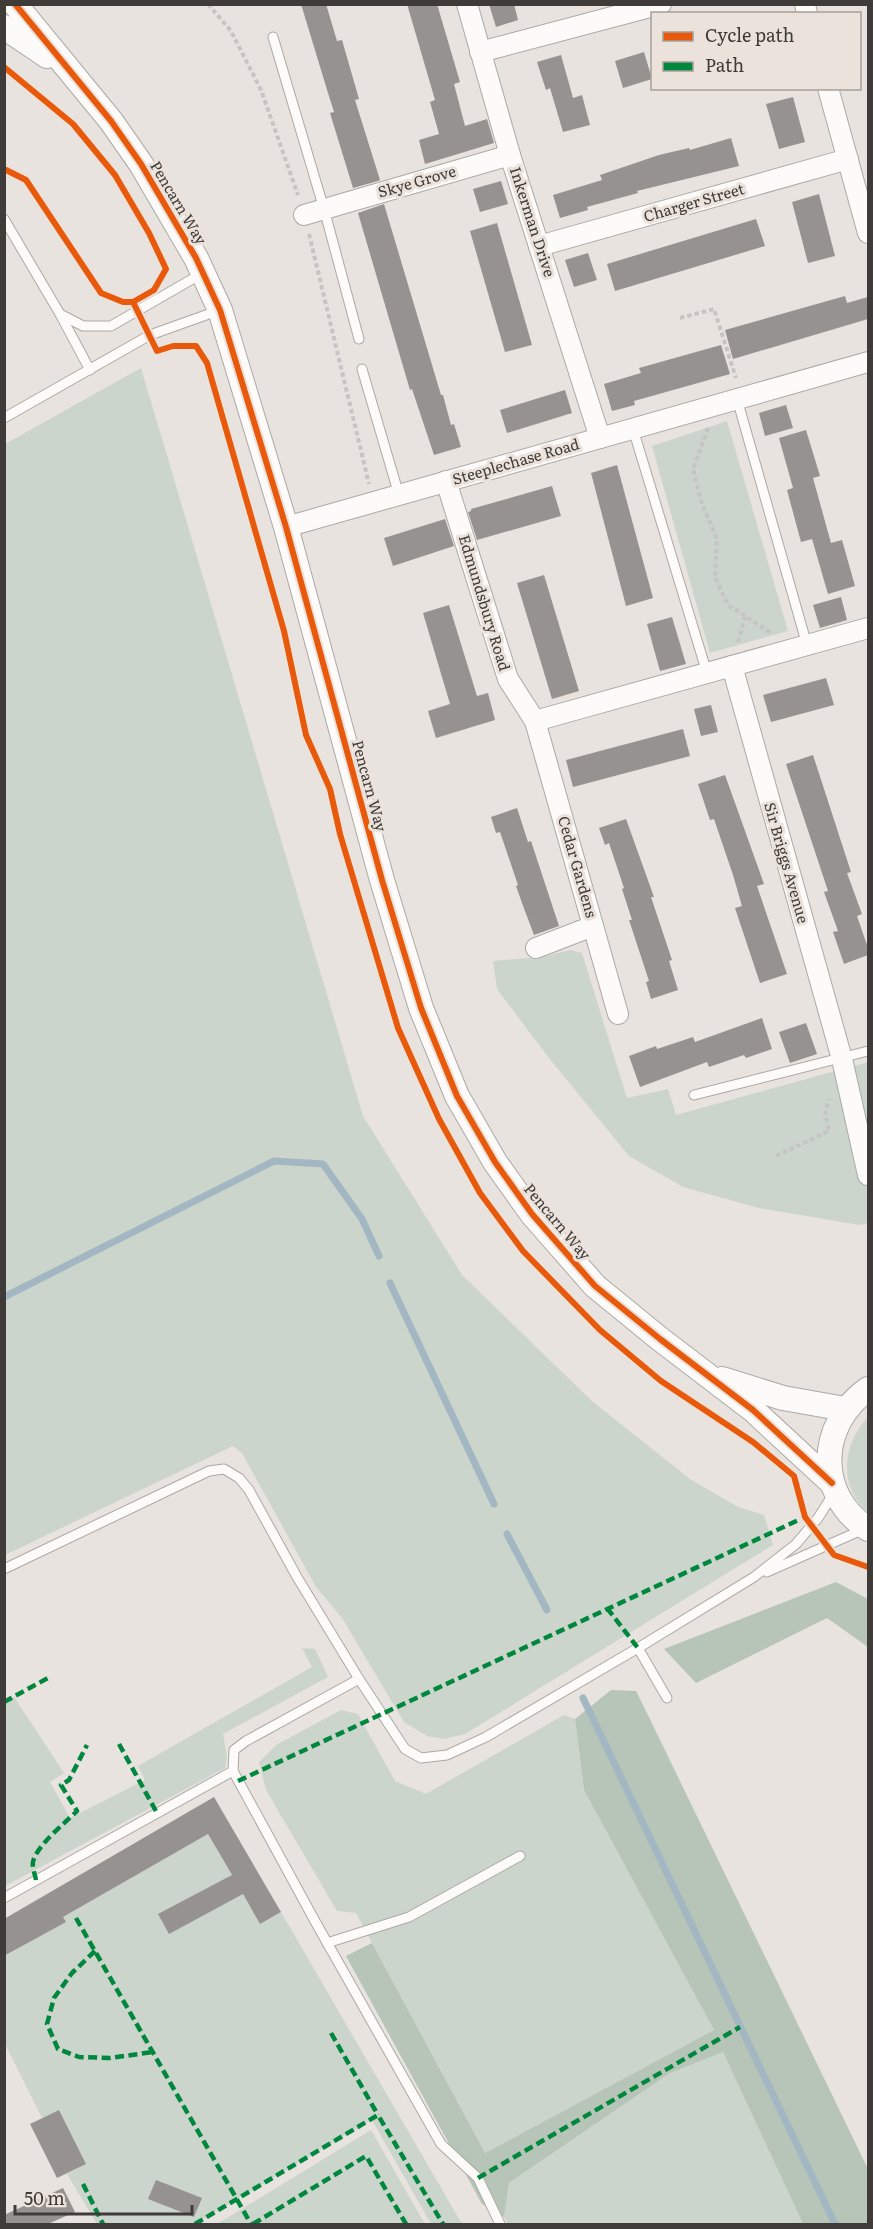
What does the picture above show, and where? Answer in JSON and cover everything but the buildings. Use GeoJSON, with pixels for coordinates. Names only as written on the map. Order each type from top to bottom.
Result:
{"type":"FeatureCollection","features":[{"type":"Feature","properties":{"kind":"street","name":"Pencarn Way"},"geometry":{"type":"LineString","coordinates":[[15,4],[111,121],[141,164],[203,273],[220,310],[286,527],[385,890],[421,1008],[456,1096],[495,1162],[532,1214],[595,1286],[795,1446],[834,1487],[848,1512],[867,1528]]}},
{"type":"Feature","properties":{"kind":"street","name":"Inkerman Drive"},"geometry":{"type":"LineString","coordinates":[[467,4],[510,155],[600,438]]}},
{"type":"Feature","properties":{"kind":"street"},"geometry":{"type":"LineString","coordinates":[[480,52],[661,4]]}},
{"type":"Feature","properties":{"kind":"street","name":"Pencarn Way"},"geometry":{"type":"LineString","coordinates":[[4,27],[69,72]]}},
{"type":"Feature","properties":{"kind":"street"},"geometry":{"type":"LineString","coordinates":[[829,90],[868,233]]}},
{"type":"Feature","properties":{"kind":"street","name":"Skye Grove"},"geometry":{"type":"LineString","coordinates":[[304,214],[510,155]]}},
{"type":"Feature","properties":{"kind":"street","name":"Charger Street"},"geometry":{"type":"LineString","coordinates":[[539,246],[848,159]]}},
{"type":"Feature","properties":{"kind":"street","name":"Steeplechase Road"},"geometry":{"type":"LineString","coordinates":[[286,527],[868,362]]}},
{"type":"Feature","properties":{"kind":"street","name":"Edmundsbury Road"},"geometry":{"type":"LineString","coordinates":[[446,481],[508,679],[535,721]]}},
{"type":"Feature","properties":{"kind":"street"},"geometry":{"type":"LineString","coordinates":[[535,721],[868,628]]}},
{"type":"Feature","properties":{"kind":"street","name":"Sir Briggs Avenue"},"geometry":{"type":"LineString","coordinates":[[732,666],[842,1059],[868,1175]]}},
{"type":"Feature","properties":{"kind":"street","name":"Cedar Gardens"},"geometry":{"type":"LineString","coordinates":[[535,721],[618,1014]]}},
{"type":"Feature","properties":{"kind":"street"},"geometry":{"type":"LineString","coordinates":[[536,948],[593,926]]}},
{"type":"Feature","properties":{"kind":"street","name":"Pencarn Way"},"geometry":{"type":"LineString","coordinates":[[709,1375],[783,1398],[845,1409]]}},
{"type":"Feature","properties":{"kind":"street"},"geometry":{"type":"LineString","coordinates":[[834,1487],[829,1458],[833,1432],[845,1409],[868,1389]]}},
{"type":"Feature","properties":{"kind":"lane"},"geometry":{"type":"LineString","coordinates":[[273,37],[324,209],[359,339]]}},
{"type":"Feature","properties":{"kind":"lane"},"geometry":{"type":"LineString","coordinates":[[4,219],[90,370]]}},
{"type":"Feature","properties":{"kind":"lane"},"geometry":{"type":"LineString","coordinates":[[60,314],[83,327],[111,326],[203,273]]}},
{"type":"Feature","properties":{"kind":"lane"},"geometry":{"type":"LineString","coordinates":[[4,418],[150,335],[220,310]]}},
{"type":"Feature","properties":{"kind":"lane"},"geometry":{"type":"LineString","coordinates":[[362,369],[399,495]]}},
{"type":"Feature","properties":{"kind":"lane"},"geometry":{"type":"LineString","coordinates":[[740,398],[803,646]]}},
{"type":"Feature","properties":{"kind":"lane"},"geometry":{"type":"LineString","coordinates":[[633,429],[706,672]]}},
{"type":"Feature","properties":{"kind":"lane"},"geometry":{"type":"LineString","coordinates":[[694,1095],[868,1051]]}},
{"type":"Feature","properties":{"kind":"lane"},"geometry":{"type":"LineString","coordinates":[[4,1569],[209,1471],[224,1469],[239,1478],[249,1490],[297,1577],[359,1679],[405,1749],[421,1758],[447,1755],[486,1737],[754,1578],[867,1528]]}},
{"type":"Feature","properties":{"kind":"lane"},"geometry":{"type":"LineString","coordinates":[[754,1578],[796,1544],[818,1518],[834,1487]]}},
{"type":"Feature","properties":{"kind":"lane"},"geometry":{"type":"LineString","coordinates":[[638,1648],[667,1698]]}},
{"type":"Feature","properties":{"kind":"lane"},"geometry":{"type":"LineString","coordinates":[[359,1679],[246,1741],[234,1750],[233,1771],[441,2144],[478,2178],[500,2224]]}},
{"type":"Feature","properties":{"kind":"lane"},"geometry":{"type":"LineString","coordinates":[[4,1898],[233,1771]]}},
{"type":"Feature","properties":{"kind":"lane"},"geometry":{"type":"LineString","coordinates":[[327,1943],[410,1917],[520,1856]]}},
{"type":"Feature","properties":{"kind":"path"},"geometry":{"type":"LineString","coordinates":[[208,4],[231,31],[261,90],[304,214],[374,502]]}},
{"type":"Feature","properties":{"kind":"path"},"geometry":{"type":"LineString","coordinates":[[680,318],[714,309],[740,398]]}},
{"type":"Feature","properties":{"kind":"path"},"geometry":{"type":"LineString","coordinates":[[717,405],[693,469],[701,501],[717,539],[715,577],[728,605],[758,626],[803,646]]}},
{"type":"Feature","properties":{"kind":"path"},"geometry":{"type":"LineString","coordinates":[[776,1156],[829,1131],[825,1112],[830,1097],[819,1064]]}},
{"type":"Feature","properties":{"kind":"shaded area"},"geometry":{"type":"Polygon","coordinates":[[[141,368],[363,1116],[462,1275],[593,1402],[690,1479],[738,1507],[764,1515],[773,1545],[465,1734],[444,1739],[427,1736],[404,1722],[342,1618],[316,1587],[242,1453],[233,1446],[5,1555],[5,444],[141,368]]]}},
{"type":"Feature","properties":{"kind":"shaded area"},"geometry":{"type":"Polygon","coordinates":[[[727,421],[788,631],[710,653],[652,446],[727,421]]]}},
{"type":"Feature","properties":{"kind":"shaded area"},"geometry":{"type":"Polygon","coordinates":[[[571,950],[582,953],[627,1098],[668,1089],[676,1115],[868,1062],[868,1223],[859,1225],[759,1208],[683,1187],[629,1156],[549,1058],[497,989],[493,961],[541,957],[571,950]]]}},
{"type":"Feature","properties":{"kind":"shaded area"},"geometry":{"type":"Polygon","coordinates":[[[868,1417],[868,1512],[851,1490],[847,1464],[853,1439],[868,1417]]]}},
{"type":"Feature","properties":{"kind":"shaded area"},"geometry":{"type":"Polygon","coordinates":[[[302,1648],[315,1649],[328,1677],[223,1734],[227,1757],[225,1768],[5,1886],[5,1702],[14,1697],[64,1773],[50,1782],[70,1818],[145,1780],[138,1766],[312,1667],[302,1648]]]}},
{"type":"Feature","properties":{"kind":"shaded area"},"geometry":{"type":"Polygon","coordinates":[[[341,1710],[358,1714],[395,1781],[426,1794],[564,1715],[575,1719],[584,1790],[714,2030],[485,2153],[356,1913],[337,1911],[266,1790],[259,1762],[276,1745],[341,1710]]]}},
{"type":"Feature","properties":{"kind":"shaded area"},"geometry":{"type":"Polygon","coordinates":[[[208,1834],[260,1924],[281,1912],[462,2224],[431,2224],[372,2120],[195,2224],[97,2224],[67,2174],[86,2164],[59,2110],[42,2118],[5,2044],[5,1956],[65,1922],[63,1917],[208,1834]]]}},
{"type":"Feature","properties":{"kind":"shaded area"},"geometry":{"type":"Polygon","coordinates":[[[723,2052],[803,2224],[508,2224],[504,2217],[509,2183],[670,2073],[723,2052]]]}},
{"type":"Feature","properties":{"kind":"shaded area"},"geometry":{"type":"Polygon","coordinates":[[[371,2130],[425,2224],[217,2224],[371,2130]]]}},
{"type":"Feature","properties":{"kind":"green space"},"geometry":{"type":"Polygon","coordinates":[[[836,1582],[868,1599],[868,1647],[827,1618],[696,1683],[664,1649],[836,1582]]]}},
{"type":"Feature","properties":{"kind":"green space"},"geometry":{"type":"Polygon","coordinates":[[[611,1690],[636,1691],[868,2169],[868,2224],[803,2224],[723,2052],[670,2073],[509,2183],[504,2217],[482,2204],[346,1956],[372,1943],[485,2153],[714,2030],[584,1790],[575,1719],[611,1690]]]}},
{"type":"Feature","properties":{"kind":"waterway"},"geometry":{"type":"LineString","coordinates":[[4,1297],[274,1161],[323,1164],[362,1219],[379,1256]]}},
{"type":"Feature","properties":{"kind":"waterway"},"geometry":{"type":"LineString","coordinates":[[390,1283],[494,1504]]}},
{"type":"Feature","properties":{"kind":"waterway"},"geometry":{"type":"LineString","coordinates":[[507,1534],[547,1610]]}},
{"type":"Feature","properties":{"kind":"waterway"},"geometry":{"type":"LineString","coordinates":[[583,1698],[835,2224]]}},
{"type":"Feature","properties":{"kind":"marked path"},"geometry":{"type":"LineString","coordinates":[[238,1781],[805,1517]]}},
{"type":"Feature","properties":{"kind":"marked path"},"geometry":{"type":"LineString","coordinates":[[607,1608],[638,1648]]}},
{"type":"Feature","properties":{"kind":"marked path"},"geometry":{"type":"LineString","coordinates":[[4,1702],[48,1678]]}},
{"type":"Feature","properties":{"kind":"marked path"},"geometry":{"type":"LineString","coordinates":[[119,1744],[157,1813]]}},
{"type":"Feature","properties":{"kind":"marked path"},"geometry":{"type":"LineString","coordinates":[[36,1880],[33,1869],[35,1856],[45,1842],[77,1811],[61,1785],[69,1780],[87,1745]]}},
{"type":"Feature","properties":{"kind":"marked path"},"geometry":{"type":"LineString","coordinates":[[76,1918],[251,2224]]}},
{"type":"Feature","properties":{"kind":"marked path"},"geometry":{"type":"LineString","coordinates":[[95,1951],[72,1973],[54,1998],[47,2024],[58,2049],[79,2057],[110,2058],[153,2052]]}},
{"type":"Feature","properties":{"kind":"marked path"},"geometry":{"type":"LineString","coordinates":[[478,2178],[740,2027]]}},
{"type":"Feature","properties":{"kind":"marked path"},"geometry":{"type":"LineString","coordinates":[[331,2033],[378,2115]]}},
{"type":"Feature","properties":{"kind":"marked path"},"geometry":{"type":"LineString","coordinates":[[195,2224],[378,2115],[443,2224]]}},
{"type":"Feature","properties":{"kind":"marked path"},"geometry":{"type":"LineString","coordinates":[[253,2224],[366,2156],[406,2224]]}},
{"type":"Feature","properties":{"kind":"marked path"},"geometry":{"type":"LineString","coordinates":[[83,2184],[103,2224]]}},
{"type":"Feature","properties":{"kind":"cycle path"},"geometry":{"type":"LineString","coordinates":[[15,4],[111,121],[141,164],[196,258],[220,310],[286,527],[382,880],[421,1008],[457,1096],[495,1162],[532,1214],[595,1286],[753,1410],[832,1483]]}},
{"type":"Feature","properties":{"kind":"cycle path"},"geometry":{"type":"LineString","coordinates":[[4,67],[73,124],[115,175],[149,233],[166,269],[154,290],[133,302],[157,351],[173,346],[196,346],[207,363],[284,631],[306,735],[330,789],[340,834],[398,1028],[439,1119],[480,1193],[523,1251],[600,1330],[661,1381],[753,1442],[794,1476],[805,1517],[834,1555],[868,1567]]}},
{"type":"Feature","properties":{"kind":"cycle path"},"geometry":{"type":"LineString","coordinates":[[4,169],[26,180],[101,293],[123,302],[133,302]]}}]}
